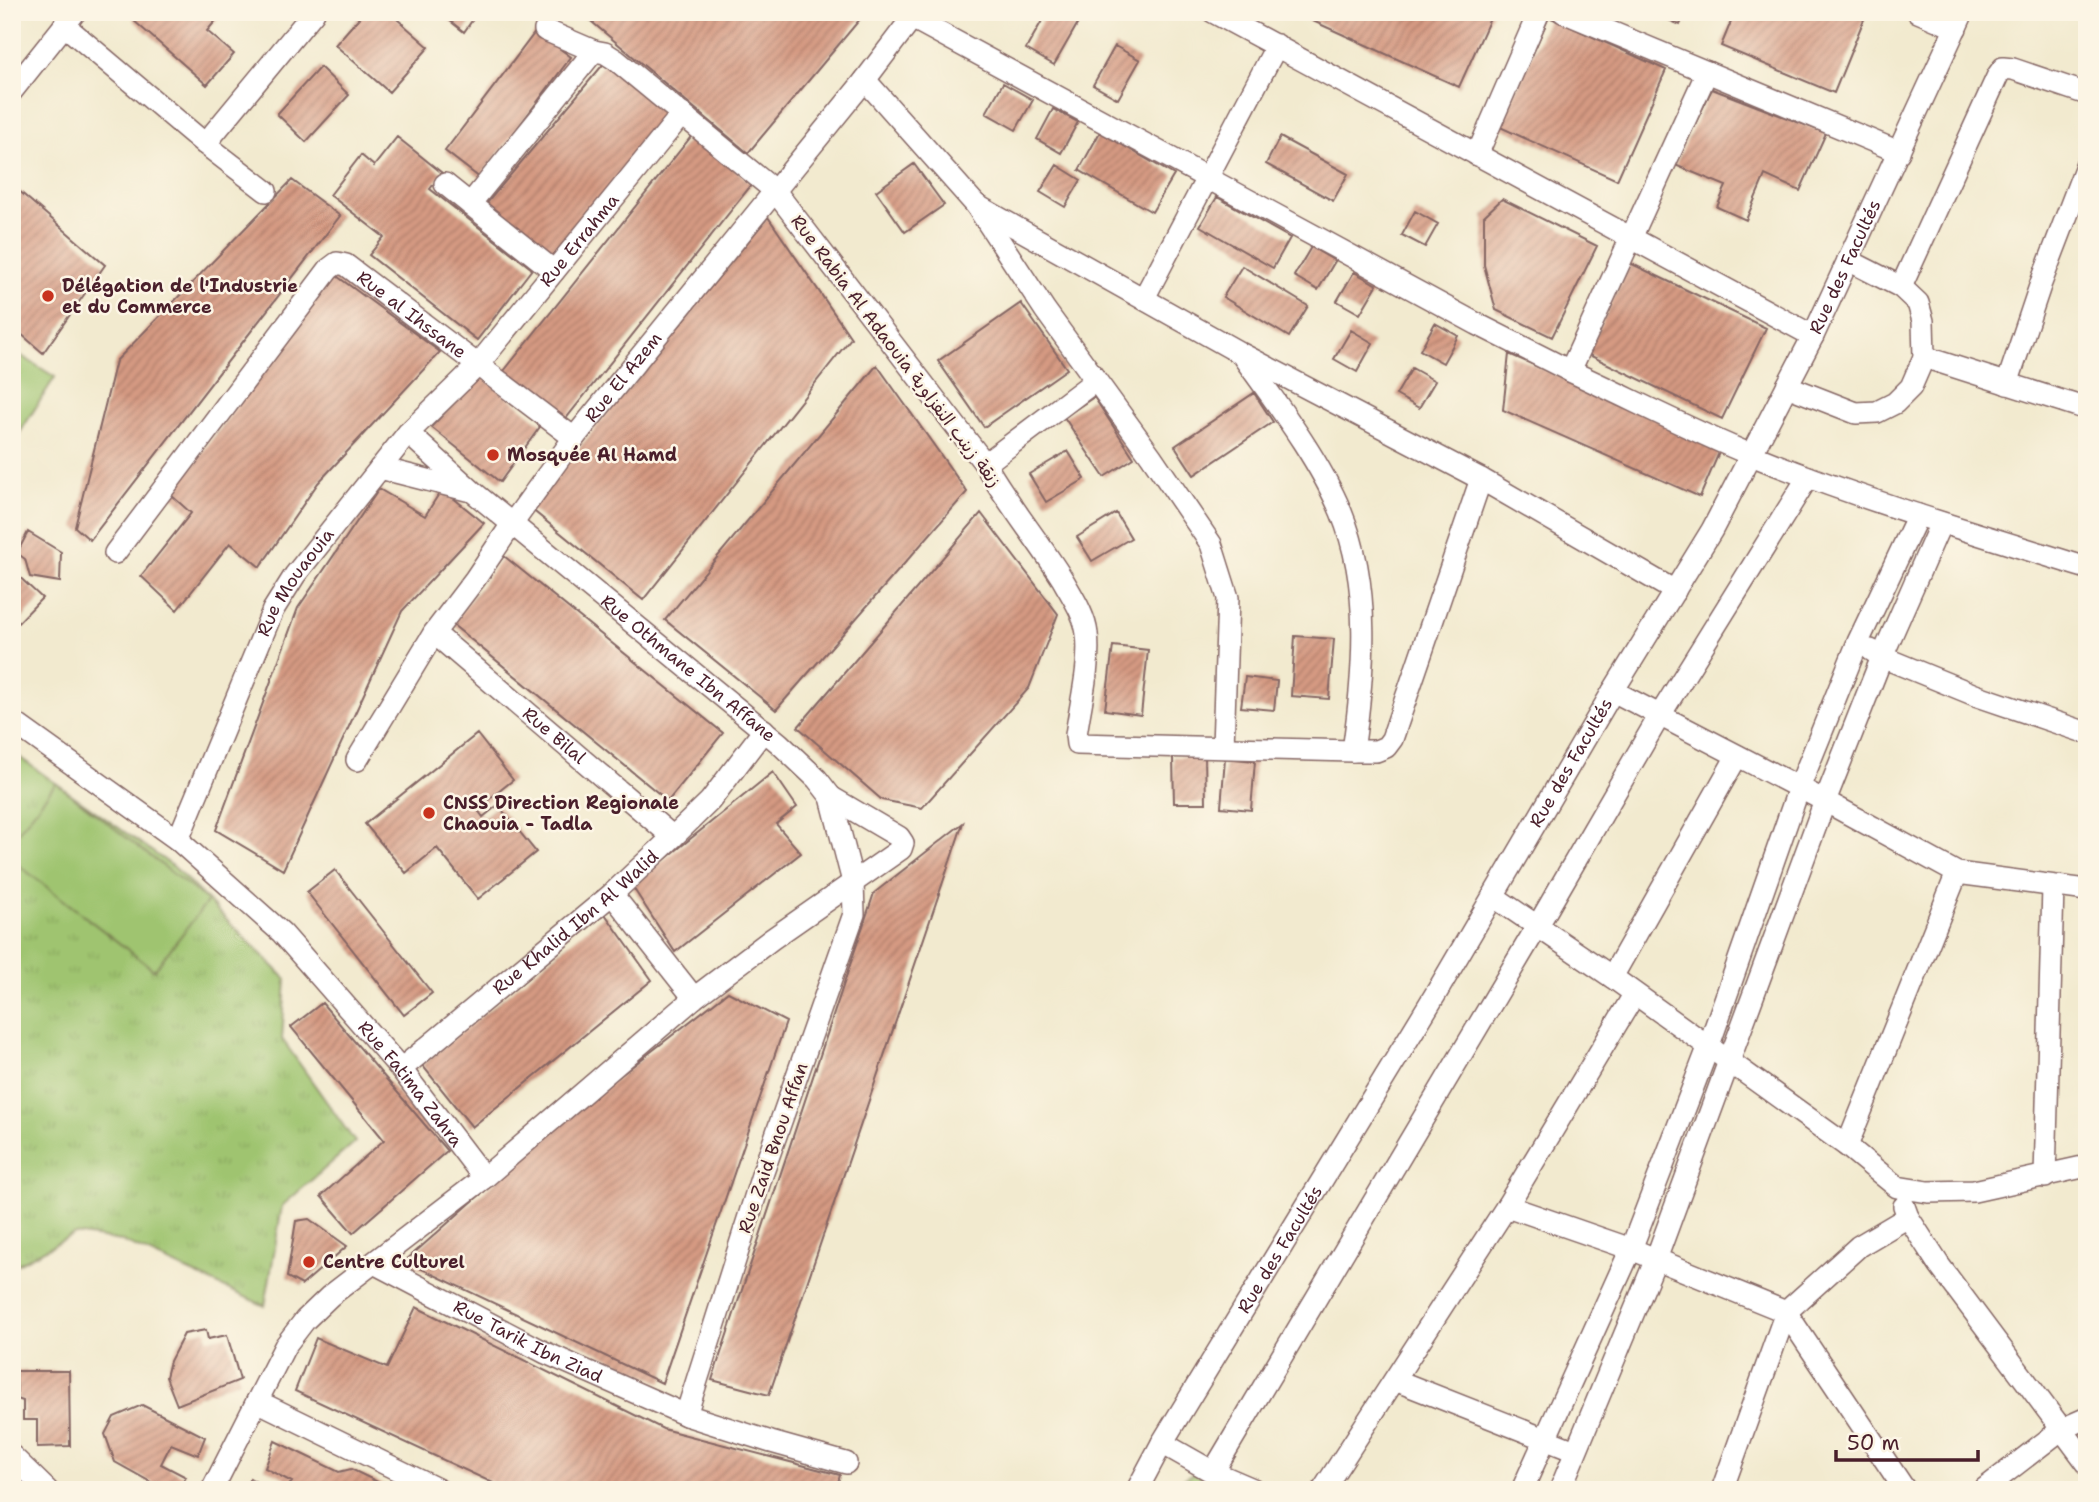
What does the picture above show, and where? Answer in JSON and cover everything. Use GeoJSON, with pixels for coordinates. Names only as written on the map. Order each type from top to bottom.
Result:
{"type":"FeatureCollection","features":[{"type":"Feature","properties":{"kind":"street"},"geometry":{"type":"LineString","coordinates":[[205,144],[314,12]]}},
{"type":"Feature","properties":{"kind":"street"},"geometry":{"type":"LineString","coordinates":[[1213,12],[1813,336]]}},
{"type":"Feature","properties":{"kind":"street"},"geometry":{"type":"LineString","coordinates":[[1477,155],[1539,12]]}},
{"type":"Feature","properties":{"kind":"street"},"geometry":{"type":"LineString","coordinates":[[1563,12],[1899,152]]}},
{"type":"Feature","properties":{"kind":"street"},"geometry":{"type":"LineString","coordinates":[[1918,12],[1960,20]]}},
{"type":"Feature","properties":{"kind":"street"},"geometry":{"type":"LineString","coordinates":[[913,15],[1477,324],[1570,371],[1751,455],[1808,477],[1941,523],[2087,568]]}},
{"type":"Feature","properties":{"kind":"street","name":"Rue El Azem"},"geometry":{"type":"LineString","coordinates":[[357,760],[434,633],[574,439],[865,80],[913,15]]}},
{"type":"Feature","properties":{"kind":"street"},"geometry":{"type":"LineString","coordinates":[[12,91],[70,19],[205,144],[266,191]]}},
{"type":"Feature","properties":{"kind":"street","name":"Rue des Facultés"},"geometry":{"type":"LineString","coordinates":[[1137,1490],[1162,1443],[1712,530],[1813,336],[1960,20]]}},
{"type":"Feature","properties":{"kind":"street","name":"Rue Rabia Al Adaouia زنقة زينب النفزاوية"},"geometry":{"type":"LineString","coordinates":[[545,30],[605,53],[616,60],[775,191],[985,464],[997,486],[1048,556],[1076,601],[1087,633],[1077,744],[1223,747]]}},
{"type":"Feature","properties":{"kind":"street"},"geometry":{"type":"LineString","coordinates":[[1144,298],[1277,45]]}},
{"type":"Feature","properties":{"kind":"street"},"geometry":{"type":"LineString","coordinates":[[470,204],[594,51]]}},
{"type":"Feature","properties":{"kind":"street"},"geometry":{"type":"LineString","coordinates":[[1901,287],[2003,68],[2087,94]]}},
{"type":"Feature","properties":{"kind":"street"},"geometry":{"type":"LineString","coordinates":[[1570,371],[1633,239],[1707,72]]}},
{"type":"Feature","properties":{"kind":"street"},"geometry":{"type":"LineString","coordinates":[[865,80],[976,205],[1095,381],[1151,456],[1211,544],[1228,597],[1223,747],[1353,751],[1376,751],[1386,747],[1392,738],[1480,479]]}},
{"type":"Feature","properties":{"kind":"street","name":"Rue Errahma"},"geometry":{"type":"LineString","coordinates":[[477,366],[682,114]]}},
{"type":"Feature","properties":{"kind":"street"},"geometry":{"type":"LineString","coordinates":[[2007,384],[2087,163]]}},
{"type":"Feature","properties":{"kind":"street"},"geometry":{"type":"LineString","coordinates":[[445,184],[554,271]]}},
{"type":"Feature","properties":{"kind":"street"},"geometry":{"type":"LineString","coordinates":[[976,205],[1240,352],[1480,479],[1675,591]]}},
{"type":"Feature","properties":{"kind":"street"},"geometry":{"type":"LineString","coordinates":[[1787,386],[1856,413],[1877,412],[1895,403],[1911,387],[1924,357],[1923,321],[1917,303],[1901,287],[1848,260]]}},
{"type":"Feature","properties":{"kind":"street","name":"Rue al Ihssane"},"geometry":{"type":"LineString","coordinates":[[115,553],[329,269],[337,263],[346,265],[574,439]]}},
{"type":"Feature","properties":{"kind":"street"},"geometry":{"type":"LineString","coordinates":[[1240,352],[1323,477],[1341,513],[1353,551],[1360,592],[1362,635],[1362,693],[1353,751]]}},
{"type":"Feature","properties":{"kind":"street"},"geometry":{"type":"LineString","coordinates":[[1924,357],[2087,409]]}},
{"type":"Feature","properties":{"kind":"street","name":"Rue Mouaouia"},"geometry":{"type":"LineString","coordinates":[[178,840],[274,610],[295,575],[408,433],[477,366]]}},
{"type":"Feature","properties":{"kind":"street"},"geometry":{"type":"LineString","coordinates":[[985,464],[1095,381]]}},
{"type":"Feature","properties":{"kind":"street","name":"Rue Othmane Ibn Affane"},"geometry":{"type":"LineString","coordinates":[[408,433],[472,491],[764,730],[817,779],[831,797],[853,882]]}},
{"type":"Feature","properties":{"kind":"street","name":"Rue Othmane Ibn Affane"},"geometry":{"type":"LineString","coordinates":[[380,468],[472,491]]}},
{"type":"Feature","properties":{"kind":"street"},"geometry":{"type":"LineString","coordinates":[[1213,1472],[1660,715],[1808,477]]}},
{"type":"Feature","properties":{"kind":"street"},"geometry":{"type":"LineString","coordinates":[[1522,1490],[1631,1249],[1707,1048],[1799,788],[1858,642],[1917,515]]}},
{"type":"Feature","properties":{"kind":"street"},"geometry":{"type":"LineString","coordinates":[[1560,1490],[1656,1259],[1825,801],[1882,657],[1941,523]]}},
{"type":"Feature","properties":{"kind":"street","name":"Rue Bilal"},"geometry":{"type":"LineString","coordinates":[[434,633],[673,837]]}},
{"type":"Feature","properties":{"kind":"street"},"geometry":{"type":"LineString","coordinates":[[1858,642],[1882,657],[1975,695],[2087,733]]}},
{"type":"Feature","properties":{"kind":"street"},"geometry":{"type":"LineString","coordinates":[[1613,691],[1957,873],[2087,890]]}},
{"type":"Feature","properties":{"kind":"street","name":"Rue Fatima Zahra"},"geometry":{"type":"LineString","coordinates":[[12,721],[178,840],[282,933],[401,1069],[484,1178]]}},
{"type":"Feature","properties":{"kind":"street","name":"Rue Khalid Ibn Al Walid"},"geometry":{"type":"LineString","coordinates":[[401,1069],[612,894],[710,802],[764,730]]}},
{"type":"Feature","properties":{"kind":"street"},"geometry":{"type":"LineString","coordinates":[[1612,977],[1737,756]]}},
{"type":"Feature","properties":{"kind":"street"},"geometry":{"type":"LineString","coordinates":[[212,1490],[285,1346],[305,1320],[330,1296],[484,1178],[694,998],[901,849],[903,843],[899,837],[831,797]]}},
{"type":"Feature","properties":{"kind":"street"},"geometry":{"type":"LineString","coordinates":[[1847,1146],[1957,873]]}},
{"type":"Feature","properties":{"kind":"street","name":"Rue Zaid Bnou Affan"},"geometry":{"type":"LineString","coordinates":[[686,1415],[762,1175],[854,914],[853,882]]}},
{"type":"Feature","properties":{"kind":"street"},"geometry":{"type":"LineString","coordinates":[[2045,1177],[2053,887]]}},
{"type":"Feature","properties":{"kind":"street"},"geometry":{"type":"LineString","coordinates":[[612,894],[694,998]]}},
{"type":"Feature","properties":{"kind":"street"},"geometry":{"type":"LineString","coordinates":[[1493,896],[1612,977],[1707,1048],[1847,1146],[1897,1187],[1928,1192],[1974,1191],[2087,1166]]}},
{"type":"Feature","properties":{"kind":"street"},"geometry":{"type":"LineString","coordinates":[[1323,1490],[1507,1206],[1634,995]]}},
{"type":"Feature","properties":{"kind":"street"},"geometry":{"type":"LineString","coordinates":[[1897,1187],[1908,1217],[1972,1311],[2087,1463]]}},
{"type":"Feature","properties":{"kind":"street"},"geometry":{"type":"LineString","coordinates":[[1507,1206],[1631,1249],[1786,1312],[1905,1490]]}},
{"type":"Feature","properties":{"kind":"street"},"geometry":{"type":"LineString","coordinates":[[1722,1490],[1786,1312],[1859,1246],[1908,1217]]}},
{"type":"Feature","properties":{"kind":"street","name":"Rue Tarik Ibn Ziad"},"geometry":{"type":"LineString","coordinates":[[374,1263],[546,1353],[686,1415],[846,1463]]}},
{"type":"Feature","properties":{"kind":"street"},"geometry":{"type":"LineString","coordinates":[[1395,1380],[1575,1451]]}},
{"type":"Feature","properties":{"kind":"street"},"geometry":{"type":"LineString","coordinates":[[257,1401],[439,1490]]}},
{"type":"Feature","properties":{"kind":"street"},"geometry":{"type":"LineString","coordinates":[[1983,1490],[2062,1429],[2087,1418]]}},
{"type":"Feature","properties":{"kind":"street"},"geometry":{"type":"LineString","coordinates":[[1162,1443],[1213,1472],[1255,1490]]}},
{"type":"Feature","properties":{"kind":"street"},"geometry":{"type":"LineString","coordinates":[[12,1456],[47,1490]]}},
{"type":"Feature","properties":{"kind":"green space"},"geometry":{"type":"Polygon","coordinates":[[[12,350],[55,377],[12,445],[12,350]]]}},
{"type":"Feature","properties":{"kind":"green space"},"geometry":{"type":"Polygon","coordinates":[[[12,752],[174,867],[286,979],[282,1039],[355,1142],[282,1206],[265,1306],[122,1241],[74,1234],[12,1267],[12,752]]]}},
{"type":"Feature","properties":{"kind":"green space"},"geometry":{"type":"Polygon","coordinates":[[[56,783],[208,901],[154,970],[12,860],[12,840],[56,783]]]}},
{"type":"Feature","properties":{"kind":"green space"},"geometry":{"type":"Polygon","coordinates":[[[1194,1473],[1227,1490],[1165,1490],[1194,1473]]]}},
{"type":"Feature","properties":{"kind":"building"},"geometry":{"type":"Polygon","coordinates":[[[140,12],[223,12],[207,31],[234,54],[207,85],[133,20],[140,12]]]}},
{"type":"Feature","properties":{"kind":"building"},"geometry":{"type":"Polygon","coordinates":[[[364,12],[389,12],[429,47],[389,92],[335,45],[364,12]]]}},
{"type":"Feature","properties":{"kind":"building"},"geometry":{"type":"Polygon","coordinates":[[[439,12],[478,12],[464,32],[439,12]]]}},
{"type":"Feature","properties":{"kind":"building"},"geometry":{"type":"Polygon","coordinates":[[[580,12],[866,12],[748,153],[580,12]]]}},
{"type":"Feature","properties":{"kind":"building"},"geometry":{"type":"Polygon","coordinates":[[[1047,12],[1060,12],[1078,23],[1054,65],[1026,49],[1047,12]]]}},
{"type":"Feature","properties":{"kind":"building"},"geometry":{"type":"Polygon","coordinates":[[[1293,12],[1493,12],[1459,87],[1293,12]]]}},
{"type":"Feature","properties":{"kind":"building"},"geometry":{"type":"Polygon","coordinates":[[[1650,12],[1686,12],[1680,25],[1650,12]]]}},
{"type":"Feature","properties":{"kind":"building"},"geometry":{"type":"Polygon","coordinates":[[[1735,12],[1867,12],[1834,93],[1721,46],[1735,12]]]}},
{"type":"Feature","properties":{"kind":"building"},"geometry":{"type":"Polygon","coordinates":[[[1549,17],[1666,70],[1617,180],[1500,127],[1549,17]]]}},
{"type":"Feature","properties":{"kind":"building"},"geometry":{"type":"Polygon","coordinates":[[[536,31],[571,57],[480,178],[445,151],[536,31]]]}},
{"type":"Feature","properties":{"kind":"building"},"geometry":{"type":"Polygon","coordinates":[[[1115,46],[1140,60],[1118,99],[1093,85],[1115,46]]]}},
{"type":"Feature","properties":{"kind":"building"},"geometry":{"type":"Polygon","coordinates":[[[606,61],[674,119],[555,260],[487,203],[606,61]]]}},
{"type":"Feature","properties":{"kind":"building"},"geometry":{"type":"Polygon","coordinates":[[[320,67],[349,95],[306,142],[277,114],[320,67]]]}},
{"type":"Feature","properties":{"kind":"building"},"geometry":{"type":"Polygon","coordinates":[[[1003,83],[1033,100],[1016,130],[986,113],[1003,83]]]}},
{"type":"Feature","properties":{"kind":"building"},"geometry":{"type":"Polygon","coordinates":[[[1712,89],[1826,133],[1800,191],[1765,175],[1746,220],[1717,207],[1726,186],[1675,165],[1712,89]]]}},
{"type":"Feature","properties":{"kind":"building"},"geometry":{"type":"Polygon","coordinates":[[[1053,109],[1078,122],[1061,153],[1037,139],[1053,109]]]}},
{"type":"Feature","properties":{"kind":"building"},"geometry":{"type":"Polygon","coordinates":[[[1100,132],[1174,175],[1152,212],[1079,170],[1100,132]]]}},
{"type":"Feature","properties":{"kind":"building"},"geometry":{"type":"Polygon","coordinates":[[[694,133],[752,184],[564,421],[504,371],[694,133]]]}},
{"type":"Feature","properties":{"kind":"building"},"geometry":{"type":"Polygon","coordinates":[[[397,137],[442,173],[430,189],[532,269],[477,340],[369,255],[384,237],[330,195],[361,155],[374,166],[397,137]]]}},
{"type":"Feature","properties":{"kind":"building"},"geometry":{"type":"Polygon","coordinates":[[[1280,137],[1348,174],[1333,201],[1266,164],[1280,137]]]}},
{"type":"Feature","properties":{"kind":"building"},"geometry":{"type":"Polygon","coordinates":[[[914,164],[944,205],[905,232],[876,191],[914,164]]]}},
{"type":"Feature","properties":{"kind":"building"},"geometry":{"type":"Polygon","coordinates":[[[1057,165],[1081,180],[1065,207],[1040,192],[1057,165]]]}},
{"type":"Feature","properties":{"kind":"building"},"geometry":{"type":"Polygon","coordinates":[[[292,180],[340,216],[90,540],[75,527],[116,361],[292,180]]]}},
{"type":"Feature","properties":{"kind":"building","name":"Délégation de l'Industrie et du Commerce"},"geometry":{"type":"Polygon","coordinates":[[[18,190],[105,265],[43,353],[12,326],[12,193],[18,190]]]}},
{"type":"Feature","properties":{"kind":"building"},"geometry":{"type":"Polygon","coordinates":[[[1217,197],[1290,238],[1273,268],[1200,226],[1217,197]]]}},
{"type":"Feature","properties":{"kind":"building"},"geometry":{"type":"Polygon","coordinates":[[[1502,199],[1597,246],[1552,337],[1496,310],[1484,265],[1484,216],[1502,199]]]}},
{"type":"Feature","properties":{"kind":"building"},"geometry":{"type":"Polygon","coordinates":[[[1415,211],[1438,224],[1425,247],[1402,235],[1415,211]]]}},
{"type":"Feature","properties":{"kind":"building"},"geometry":{"type":"Polygon","coordinates":[[[768,217],[851,338],[643,600],[530,508],[768,217]]]}},
{"type":"Feature","properties":{"kind":"building"},"geometry":{"type":"Polygon","coordinates":[[[1311,247],[1335,261],[1318,290],[1294,276],[1311,247]]]}},
{"type":"Feature","properties":{"kind":"building"},"geometry":{"type":"Polygon","coordinates":[[[1630,263],[1766,328],[1722,419],[1587,354],[1630,263]]]}},
{"type":"Feature","properties":{"kind":"building"},"geometry":{"type":"Polygon","coordinates":[[[1242,266],[1308,306],[1289,337],[1223,297],[1242,266]]]}},
{"type":"Feature","properties":{"kind":"building"},"geometry":{"type":"Polygon","coordinates":[[[1354,272],[1377,285],[1360,314],[1337,301],[1354,272]]]}},
{"type":"Feature","properties":{"kind":"building"},"geometry":{"type":"Polygon","coordinates":[[[334,274],[440,352],[318,483],[260,567],[230,543],[177,610],[141,576],[191,513],[171,495],[334,274]]]}},
{"type":"Feature","properties":{"kind":"building"},"geometry":{"type":"Polygon","coordinates":[[[1021,303],[1067,369],[984,427],[938,361],[1021,303]]]}},
{"type":"Feature","properties":{"kind":"building"},"geometry":{"type":"Polygon","coordinates":[[[1435,323],[1458,336],[1443,363],[1420,350],[1435,323]]]}},
{"type":"Feature","properties":{"kind":"building"},"geometry":{"type":"Polygon","coordinates":[[[1351,330],[1373,343],[1357,372],[1334,359],[1351,330]]]}},
{"type":"Feature","properties":{"kind":"building"},"geometry":{"type":"Polygon","coordinates":[[[1509,354],[1721,448],[1700,497],[1503,410],[1509,354]]]}},
{"type":"Feature","properties":{"kind":"building"},"geometry":{"type":"Polygon","coordinates":[[[877,365],[967,492],[776,710],[665,620],[877,365]]]}},
{"type":"Feature","properties":{"kind":"building"},"geometry":{"type":"Polygon","coordinates":[[[1412,368],[1435,381],[1419,408],[1396,395],[1412,368]]]}},
{"type":"Feature","properties":{"kind":"building","name":"Mosquée Al Hamd"},"geometry":{"type":"Polygon","coordinates":[[[481,375],[542,424],[500,482],[431,427],[481,375]]]}},
{"type":"Feature","properties":{"kind":"building"},"geometry":{"type":"Polygon","coordinates":[[[1254,393],[1273,422],[1194,475],[1175,446],[1254,393]]]}},
{"type":"Feature","properties":{"kind":"building"},"geometry":{"type":"Polygon","coordinates":[[[1094,397],[1134,458],[1104,477],[1064,417],[1094,397]]]}},
{"type":"Feature","properties":{"kind":"building"},"geometry":{"type":"Polygon","coordinates":[[[1068,451],[1085,479],[1046,502],[1029,474],[1068,451]]]}},
{"type":"Feature","properties":{"kind":"building"},"geometry":{"type":"Polygon","coordinates":[[[379,489],[425,516],[442,489],[484,523],[402,611],[283,870],[216,830],[298,608],[379,489]]]}},
{"type":"Feature","properties":{"kind":"building"},"geometry":{"type":"Polygon","coordinates":[[[981,513],[1058,614],[1029,688],[922,808],[882,800],[798,727],[981,513]]]}},
{"type":"Feature","properties":{"kind":"building"},"geometry":{"type":"Polygon","coordinates":[[[1116,513],[1131,538],[1092,561],[1077,537],[1116,513]]]}},
{"type":"Feature","properties":{"kind":"building"},"geometry":{"type":"Polygon","coordinates":[[[28,532],[61,552],[60,582],[30,577],[25,559],[17,553],[28,532]]]}},
{"type":"Feature","properties":{"kind":"building"},"geometry":{"type":"Polygon","coordinates":[[[504,556],[723,733],[668,801],[452,624],[504,556]]]}},
{"type":"Feature","properties":{"kind":"building"},"geometry":{"type":"Polygon","coordinates":[[[12,570],[42,598],[12,629],[12,570]]]}},
{"type":"Feature","properties":{"kind":"building"},"geometry":{"type":"Polygon","coordinates":[[[1295,636],[1334,639],[1329,699],[1291,696],[1295,636]]]}},
{"type":"Feature","properties":{"kind":"building"},"geometry":{"type":"Polygon","coordinates":[[[1113,646],[1148,650],[1141,715],[1105,710],[1113,646]]]}},
{"type":"Feature","properties":{"kind":"building"},"geometry":{"type":"Polygon","coordinates":[[[1245,677],[1277,681],[1274,710],[1241,707],[1245,677]]]}},
{"type":"Feature","properties":{"kind":"building","name":"CNSS Direction Regionale Chaouia - Tadla"},"geometry":{"type":"Polygon","coordinates":[[[477,734],[513,780],[477,809],[483,817],[498,805],[536,852],[478,899],[437,848],[406,873],[365,824],[477,734]]]}},
{"type":"Feature","properties":{"kind":"building"},"geometry":{"type":"Polygon","coordinates":[[[1205,756],[1206,803],[1174,803],[1173,757],[1205,756]]]}},
{"type":"Feature","properties":{"kind":"building"},"geometry":{"type":"Polygon","coordinates":[[[1225,758],[1255,761],[1251,810],[1221,807],[1225,758]]]}},
{"type":"Feature","properties":{"kind":"building"},"geometry":{"type":"Polygon","coordinates":[[[773,772],[797,807],[776,824],[801,853],[675,952],[632,886],[773,772]]]}},
{"type":"Feature","properties":{"kind":"building"},"geometry":{"type":"Polygon","coordinates":[[[963,823],[769,1395],[712,1380],[874,893],[963,823]]]}},
{"type":"Feature","properties":{"kind":"building"},"geometry":{"type":"Polygon","coordinates":[[[335,870],[432,993],[404,1015],[307,892],[335,870]]]}},
{"type":"Feature","properties":{"kind":"building"},"geometry":{"type":"Polygon","coordinates":[[[605,914],[652,980],[472,1127],[422,1065],[605,914]]]}},
{"type":"Feature","properties":{"kind":"building"},"geometry":{"type":"Polygon","coordinates":[[[728,992],[786,1022],[662,1383],[405,1261],[576,1110],[728,992]]]}},
{"type":"Feature","properties":{"kind":"building"},"geometry":{"type":"Polygon","coordinates":[[[322,1003],[447,1151],[353,1233],[321,1196],[384,1140],[291,1027],[322,1003]]]}},
{"type":"Feature","properties":{"kind":"building","name":"Centre Culturel"},"geometry":{"type":"Polygon","coordinates":[[[309,1219],[347,1246],[302,1285],[287,1277],[296,1221],[309,1219]]]}},
{"type":"Feature","properties":{"kind":"building"},"geometry":{"type":"Polygon","coordinates":[[[416,1307],[663,1429],[840,1475],[836,1490],[508,1490],[295,1391],[316,1338],[387,1368],[416,1307]]]}},
{"type":"Feature","properties":{"kind":"building"},"geometry":{"type":"Polygon","coordinates":[[[206,1330],[208,1339],[227,1335],[240,1380],[177,1405],[166,1377],[170,1361],[184,1334],[206,1330]]]}},
{"type":"Feature","properties":{"kind":"building"},"geometry":{"type":"Polygon","coordinates":[[[16,1371],[69,1371],[70,1446],[37,1447],[37,1420],[23,1420],[23,1401],[17,1399],[16,1371]]]}},
{"type":"Feature","properties":{"kind":"building"},"geometry":{"type":"Polygon","coordinates":[[[142,1405],[205,1437],[198,1455],[171,1444],[161,1464],[186,1477],[179,1490],[165,1490],[115,1462],[105,1434],[114,1417],[142,1405]]]}},
{"type":"Feature","properties":{"kind":"building"},"geometry":{"type":"Polygon","coordinates":[[[275,1441],[339,1472],[351,1469],[394,1490],[285,1490],[292,1482],[265,1468],[275,1441]]]}},
{"type":"Feature","properties":{"kind":"building"},"geometry":{"type":"Polygon","coordinates":[[[250,1478],[270,1490],[244,1490],[250,1478]]]}},
{"type":"Feature","properties":{"kind":"place","name":"Délégation de l'Industrie et du Commerce"},"geometry":{"type":"Point","coordinates":[48,296]}},
{"type":"Feature","properties":{"kind":"place","name":"Mosquée Al Hamd"},"geometry":{"type":"Point","coordinates":[493,455]}},
{"type":"Feature","properties":{"kind":"place","name":"CNSS Direction Regionale Chaouia - Tadla"},"geometry":{"type":"Point","coordinates":[429,813]}},
{"type":"Feature","properties":{"kind":"place","name":"Centre Culturel"},"geometry":{"type":"Point","coordinates":[309,1262]}}]}
